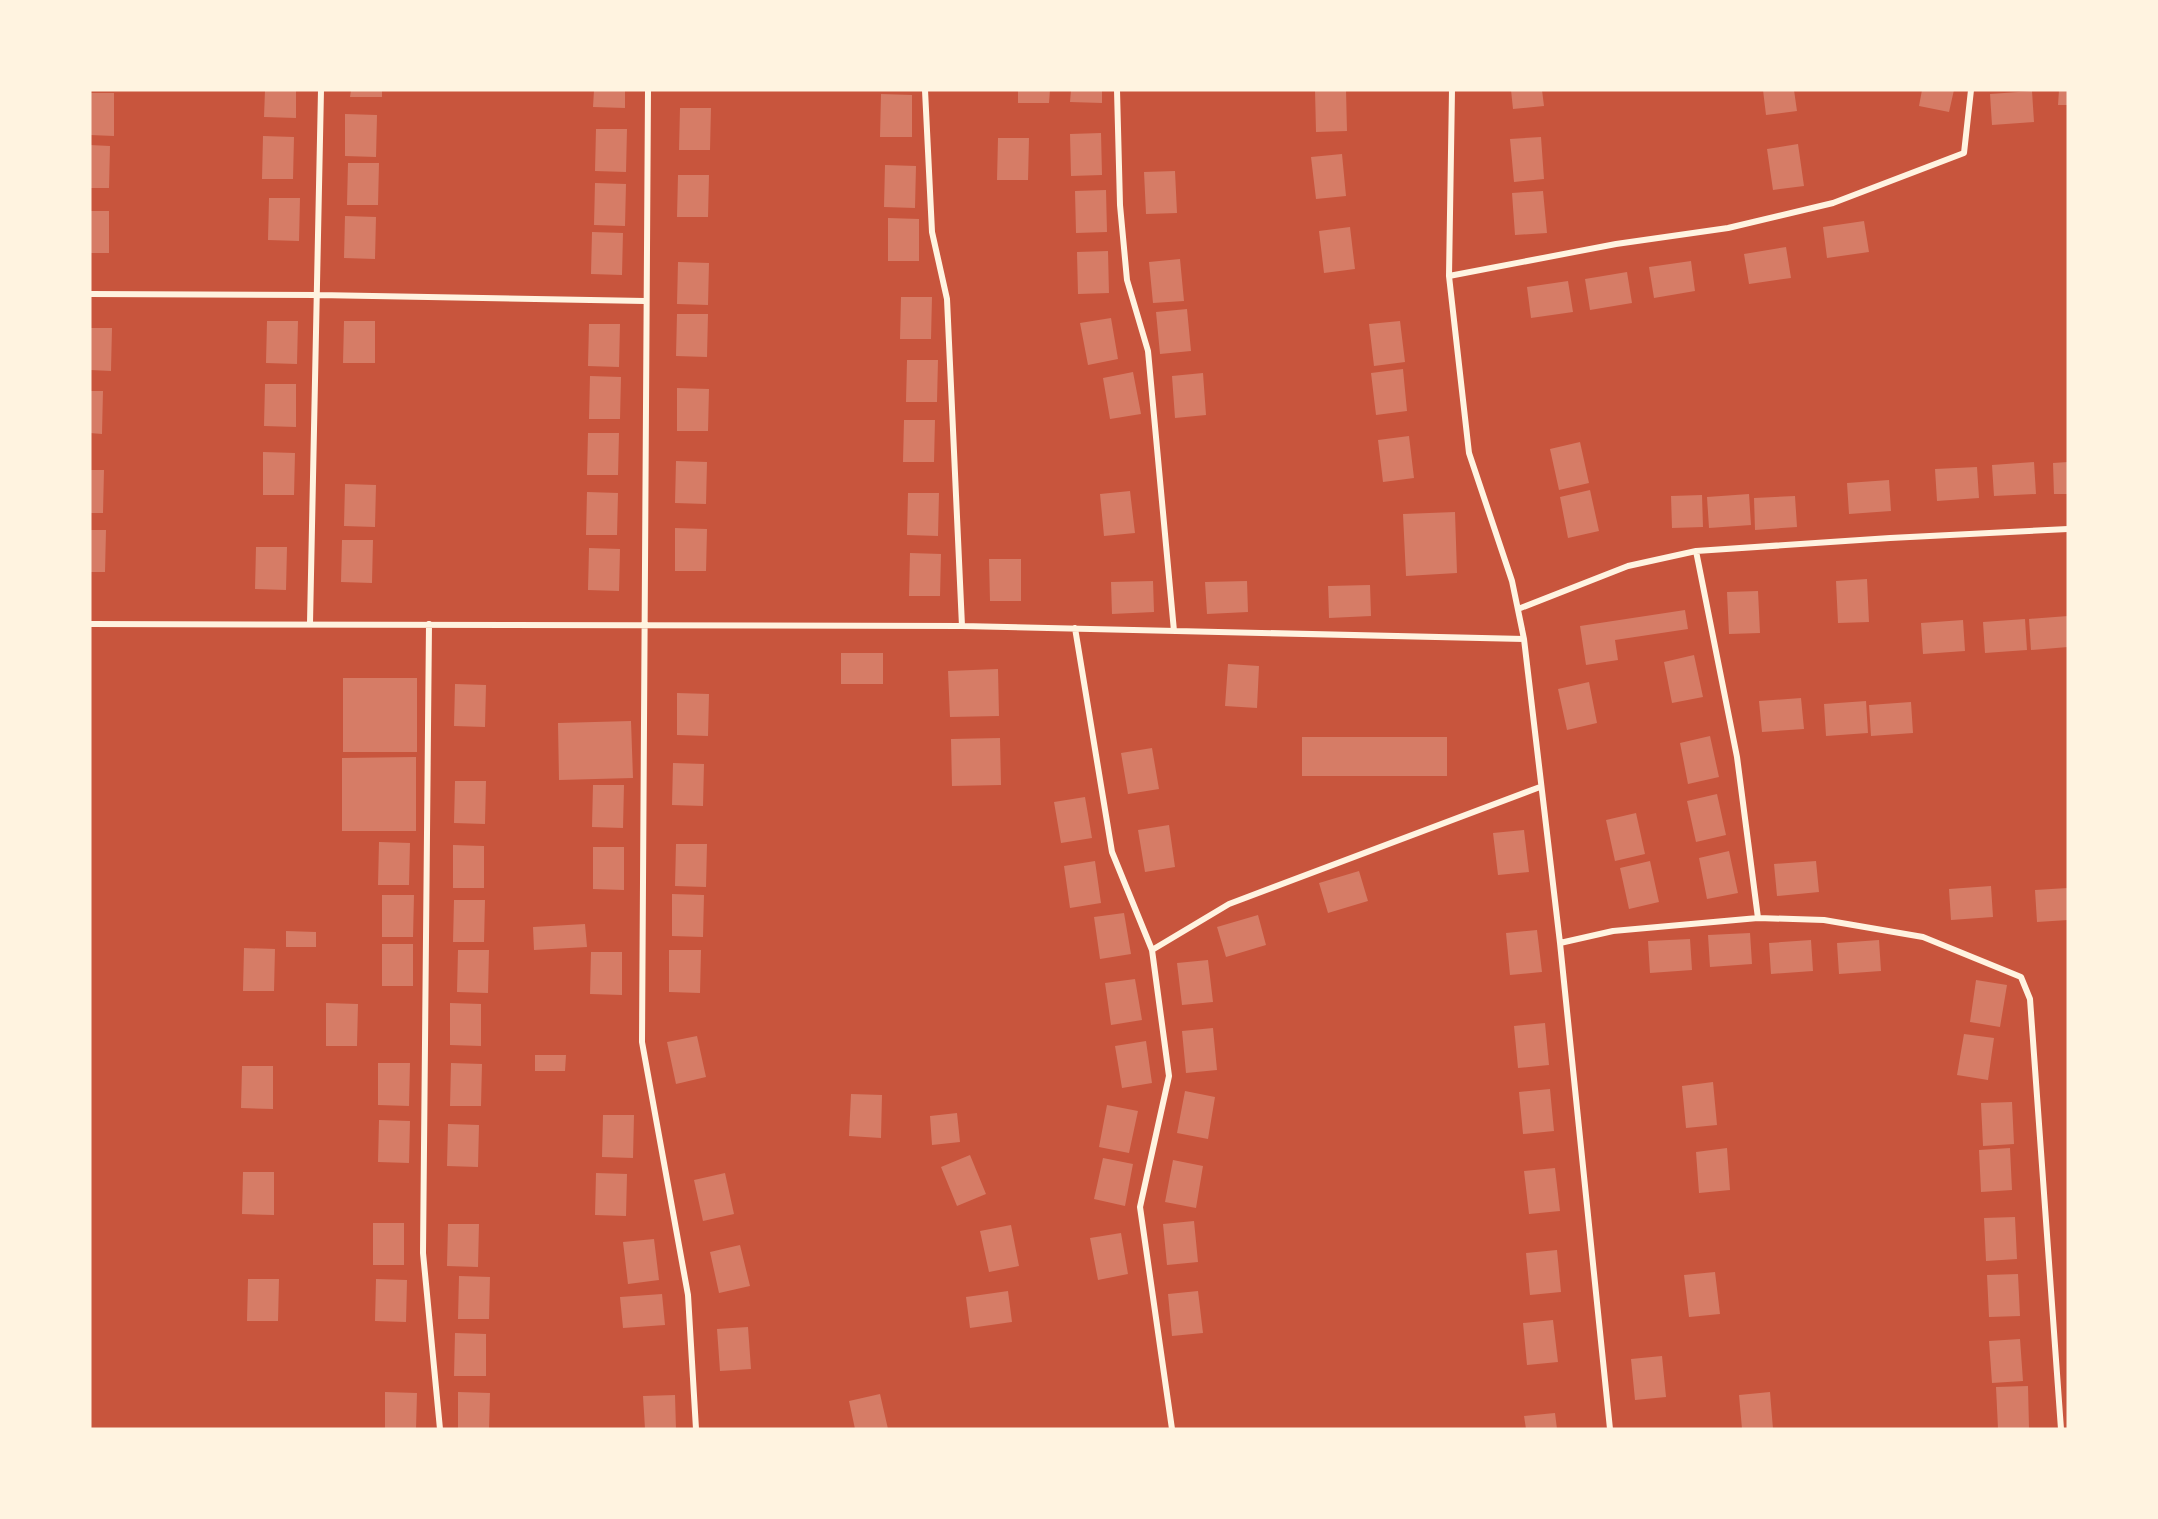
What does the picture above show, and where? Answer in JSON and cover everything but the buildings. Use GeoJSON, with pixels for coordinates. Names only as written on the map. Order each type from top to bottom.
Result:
{"type":"FeatureCollection","features":[{"type":"Feature","properties":{"kind":"street"},"geometry":{"type":"LineString","coordinates":[[310,623],[321,90]]}},
{"type":"Feature","properties":{"kind":"street"},"geometry":{"type":"LineString","coordinates":[[648,90],[642,1042],[688,1295],[696,1429]]}},
{"type":"Feature","properties":{"kind":"street"},"geometry":{"type":"LineString","coordinates":[[925,90],[932,232],[947,299],[962,626]]}},
{"type":"Feature","properties":{"kind":"street"},"geometry":{"type":"LineString","coordinates":[[1117,90],[1120,205],[1127,280],[1148,351],[1174,631]]}},
{"type":"Feature","properties":{"kind":"street"},"geometry":{"type":"LineString","coordinates":[[1452,90],[1449,276],[1469,453],[1512,581],[1524,639],[1560,943],[1610,1429]]}},
{"type":"Feature","properties":{"kind":"street"},"geometry":{"type":"LineString","coordinates":[[1449,276],[1616,244],[1728,228],[1833,203],[1964,153],[1971,90]]}},
{"type":"Feature","properties":{"kind":"street"},"geometry":{"type":"LineString","coordinates":[[90,294],[318,295],[645,301]]}},
{"type":"Feature","properties":{"kind":"street"},"geometry":{"type":"LineString","coordinates":[[1518,609],[1628,566],[1696,552],[1890,538],[2068,529]]}},
{"type":"Feature","properties":{"kind":"street"},"geometry":{"type":"LineString","coordinates":[[1696,552],[1737,757],[1758,918]]}},
{"type":"Feature","properties":{"kind":"street"},"geometry":{"type":"LineString","coordinates":[[90,624],[962,626],[1524,639]]}},
{"type":"Feature","properties":{"kind":"street"},"geometry":{"type":"LineString","coordinates":[[429,624],[423,1254],[440,1429]]}},
{"type":"Feature","properties":{"kind":"street"},"geometry":{"type":"LineString","coordinates":[[1075,628],[1112,852],[1152,950],[1169,1076],[1140,1208],[1172,1429]]}},
{"type":"Feature","properties":{"kind":"street"},"geometry":{"type":"LineString","coordinates":[[1152,950],[1229,904],[1540,787]]}},
{"type":"Feature","properties":{"kind":"street"},"geometry":{"type":"LineString","coordinates":[[1560,943],[1613,931],[1758,918],[1824,920],[1923,937],[2021,977],[2030,999],[2061,1429]]}}]}
